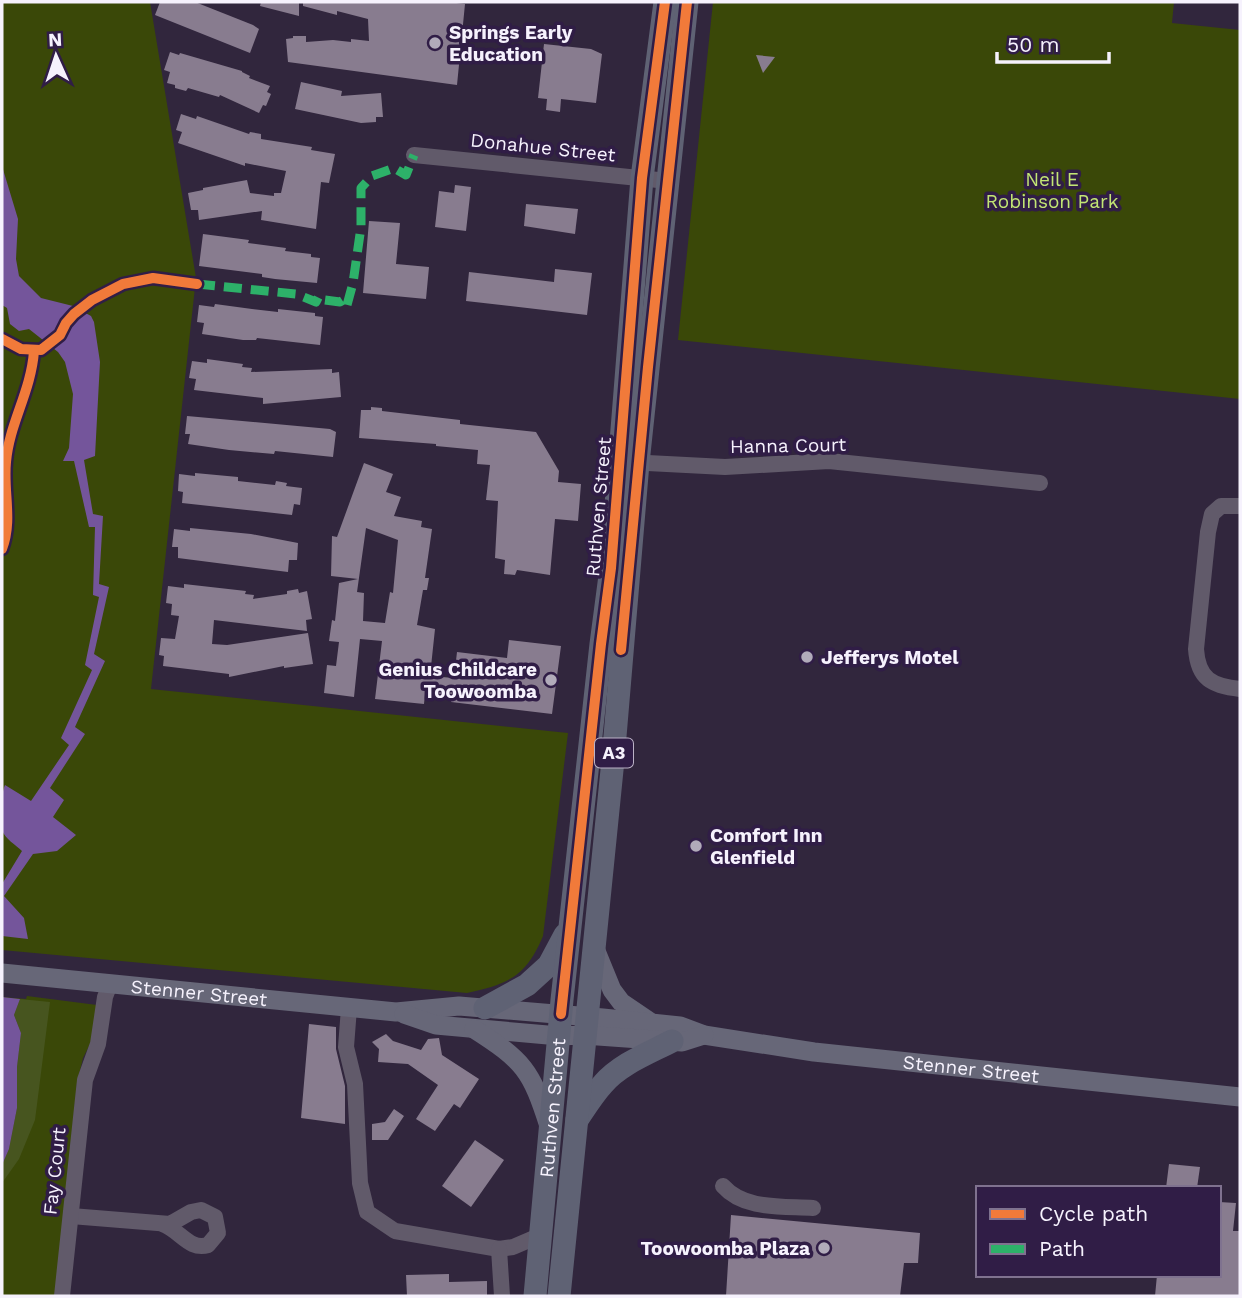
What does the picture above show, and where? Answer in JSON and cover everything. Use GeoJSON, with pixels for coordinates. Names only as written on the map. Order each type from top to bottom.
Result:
{"type":"FeatureCollection","features":[{"type":"Feature","properties":{"kind":"highway","name":"Ruthven Street"},"geometry":{"type":"LineString","coordinates":[[559,1296],[613,760],[642,178],[665,2]]}},
{"type":"Feature","properties":{"kind":"highway","name":"Ruthven Street"},"geometry":{"type":"LineString","coordinates":[[535,1296],[570,925],[611,568],[629,462],[668,181],[687,2]]}},
{"type":"Feature","properties":{"kind":"highway"},"geometry":{"type":"LineString","coordinates":[[485,1008],[527,985],[549,965],[570,925]]}},
{"type":"Feature","properties":{"kind":"highway"},"geometry":{"type":"LineString","coordinates":[[576,1121],[613,1074],[634,1060],[673,1041]]}},
{"type":"Feature","properties":{"kind":"main road"},"geometry":{"type":"LineString","coordinates":[[594,945],[612,990],[621,1002],[653,1023]]}},
{"type":"Feature","properties":{"kind":"main road","name":"Stenner Street"},"geometry":{"type":"LineString","coordinates":[[6,974],[396,1012],[459,1006],[485,1008],[560,1025]]}},
{"type":"Feature","properties":{"kind":"main road","name":"Stenner Street"},"geometry":{"type":"LineString","coordinates":[[396,1012],[436,1025],[473,1028],[653,1023],[680,1026],[704,1035],[827,1053],[1240,1097]]}},
{"type":"Feature","properties":{"kind":"main road","name":"Stenner Street"},"geometry":{"type":"LineString","coordinates":[[585,1025],[682,1042],[704,1035]]}},
{"type":"Feature","properties":{"kind":"main road"},"geometry":{"type":"LineString","coordinates":[[473,1028],[519,1062],[536,1087],[550,1130]]}},
{"type":"Feature","properties":{"kind":"street","name":"Donahue Street"},"geometry":{"type":"LineString","coordinates":[[414,155],[668,181]]}},
{"type":"Feature","properties":{"kind":"street","name":"Hanna Court"},"geometry":{"type":"LineString","coordinates":[[629,462],[725,467],[829,461],[1040,484]]}},
{"type":"Feature","properties":{"kind":"street"},"geometry":{"type":"LineString","coordinates":[[1240,506],[1221,506],[1212,514],[1196,649],[1202,673],[1210,681],[1224,687],[1240,689]]}},
{"type":"Feature","properties":{"kind":"street","name":"Fay Court"},"geometry":{"type":"LineString","coordinates":[[62,1296],[85,1080],[96,1051],[108,1032],[112,998],[110,984]]}},
{"type":"Feature","properties":{"kind":"street"},"geometry":{"type":"LineString","coordinates":[[349,1008],[346,1047],[355,1084],[360,1183],[367,1212],[395,1231],[499,1250],[541,1235]]}},
{"type":"Feature","properties":{"kind":"street"},"geometry":{"type":"LineString","coordinates":[[723,1186],[732,1196],[746,1202],[813,1208]]}},
{"type":"Feature","properties":{"kind":"street"},"geometry":{"type":"LineString","coordinates":[[71,1216],[162,1224]]}},
{"type":"Feature","properties":{"kind":"street"},"geometry":{"type":"LineString","coordinates":[[499,1250],[502,1296]]}},
{"type":"Feature","properties":{"kind":"green space"},"geometry":{"type":"Polygon","coordinates":[[[2,2],[150,2],[196,278],[151,689],[568,733],[543,936],[530,961],[505,982],[467,993],[2,950],[2,2]]]}},
{"type":"Feature","properties":{"kind":"green space","name":"Neil E Robinson Park"},"geometry":{"type":"Polygon","coordinates":[[[713,2],[1174,2],[1172,23],[1240,30],[1240,399],[678,340],[713,2]]]}},
{"type":"Feature","properties":{"kind":"green space"},"geometry":{"type":"Polygon","coordinates":[[[27,996],[97,1005],[95,1034],[83,1058],[77,1083],[55,1296],[2,1296],[2,997],[26,999],[27,996]]]}},
{"type":"Feature","properties":{"kind":"green space"},"geometry":{"type":"Polygon","coordinates":[[[20,999],[50,1002],[35,1120],[19,1159],[2,1183],[2,1165],[9,1149],[17,1108],[17,1067],[21,1033],[14,1015],[20,999]]]}},
{"type":"Feature","properties":{"kind":"shaded area"},"geometry":{"type":"Polygon","coordinates":[[[2,166],[18,219],[16,259],[19,276],[41,298],[73,306],[91,316],[94,322],[100,362],[95,456],[84,460],[93,514],[103,516],[99,584],[109,587],[94,654],[105,661],[75,727],[85,734],[50,788],[64,800],[53,817],[76,835],[57,851],[33,854],[4,896],[24,918],[28,939],[2,936],[2,884],[22,851],[2,830],[4,789],[5,785],[31,801],[69,745],[61,738],[92,670],[85,665],[99,597],[93,595],[95,527],[89,527],[74,461],[63,461],[69,448],[73,394],[65,362],[58,352],[29,329],[19,331],[10,324],[7,308],[2,305],[2,166]]]}},
{"type":"Feature","properties":{"kind":"shaded area"},"geometry":{"type":"Polygon","coordinates":[[[2,997],[20,999],[14,1015],[21,1033],[17,1067],[17,1108],[9,1149],[2,1165],[2,997]]]}},
{"type":"Feature","properties":{"kind":"building"},"geometry":{"type":"Polygon","coordinates":[[[160,2],[195,2],[253,25],[259,29],[250,53],[155,15],[160,2]]]}},
{"type":"Feature","properties":{"kind":"building"},"geometry":{"type":"Polygon","coordinates":[[[261,2],[299,2],[299,16],[260,6],[261,2]]]}},
{"type":"Feature","properties":{"kind":"building"},"geometry":{"type":"Polygon","coordinates":[[[303,2],[465,4],[457,85],[288,62],[286,39],[293,36],[306,36],[306,42],[351,42],[351,39],[369,41],[368,19],[337,11],[337,15],[303,6],[303,2]]]}},
{"type":"Feature","properties":{"kind":"building"},"geometry":{"type":"Polygon","coordinates":[[[544,44],[591,49],[602,54],[596,103],[561,99],[560,112],[546,110],[547,99],[538,98],[544,44]]]}},
{"type":"Feature","properties":{"kind":"building"},"geometry":{"type":"Polygon","coordinates":[[[170,52],[242,71],[250,76],[249,78],[270,86],[267,92],[271,94],[266,106],[263,105],[259,113],[220,95],[219,97],[188,88],[186,91],[175,88],[175,85],[167,83],[170,72],[164,70],[170,52]]]}},
{"type":"Feature","properties":{"kind":"building"},"geometry":{"type":"Polygon","coordinates":[[[756,55],[775,57],[763,73],[756,55]]]}},
{"type":"Feature","properties":{"kind":"building"},"geometry":{"type":"Polygon","coordinates":[[[301,82],[342,91],[341,96],[381,93],[383,117],[376,117],[376,122],[361,123],[295,109],[301,82]]]}},
{"type":"Feature","properties":{"kind":"building"},"geometry":{"type":"Polygon","coordinates":[[[181,114],[196,119],[197,116],[249,134],[261,134],[261,139],[312,147],[311,150],[335,154],[329,183],[321,182],[316,229],[261,220],[262,211],[199,220],[198,210],[191,210],[188,193],[247,180],[250,193],[274,196],[274,193],[281,193],[286,171],[245,163],[245,166],[178,143],[182,132],[176,130],[181,114]]]}},
{"type":"Feature","properties":{"kind":"building"},"geometry":{"type":"Polygon","coordinates":[[[455,185],[471,187],[466,231],[435,227],[439,191],[454,193],[455,185]]]}},
{"type":"Feature","properties":{"kind":"building"},"geometry":{"type":"Polygon","coordinates":[[[526,204],[578,209],[575,234],[524,226],[526,204]]]}},
{"type":"Feature","properties":{"kind":"building"},"geometry":{"type":"Polygon","coordinates":[[[369,221],[400,223],[396,264],[429,267],[426,299],[363,293],[369,221]]]}},
{"type":"Feature","properties":{"kind":"building"},"geometry":{"type":"Polygon","coordinates":[[[203,234],[249,240],[248,243],[311,254],[311,257],[320,258],[317,283],[199,266],[203,234]]]}},
{"type":"Feature","properties":{"kind":"building"},"geometry":{"type":"Polygon","coordinates":[[[555,269],[592,273],[587,315],[466,301],[469,272],[554,282],[555,269]]]}},
{"type":"Feature","properties":{"kind":"building"},"geometry":{"type":"Polygon","coordinates":[[[215,304],[278,312],[278,309],[315,313],[315,316],[323,317],[320,345],[257,338],[243,340],[202,334],[204,323],[197,322],[199,305],[214,307],[215,304]]]}},
{"type":"Feature","properties":{"kind":"building"},"geometry":{"type":"Polygon","coordinates":[[[207,359],[243,364],[242,367],[252,368],[251,372],[332,369],[332,373],[339,372],[341,397],[263,404],[263,398],[194,390],[196,379],[189,378],[192,361],[207,363],[207,359]]]}},
{"type":"Feature","properties":{"kind":"building"},"geometry":{"type":"Polygon","coordinates":[[[371,407],[382,408],[382,411],[460,420],[460,424],[536,432],[559,471],[558,482],[581,484],[578,521],[555,519],[550,575],[517,570],[515,575],[504,574],[505,560],[495,558],[498,501],[486,500],[490,465],[477,464],[478,450],[359,438],[361,410],[371,410],[371,407]]]}},
{"type":"Feature","properties":{"kind":"building"},"geometry":{"type":"Polygon","coordinates":[[[187,416],[330,429],[336,432],[333,457],[229,450],[188,444],[190,434],[185,434],[187,416]]]}},
{"type":"Feature","properties":{"kind":"building"},"geometry":{"type":"Polygon","coordinates":[[[364,463],[393,474],[386,492],[401,497],[394,516],[422,521],[421,527],[432,529],[425,578],[429,578],[427,590],[423,590],[417,625],[435,629],[430,676],[454,678],[457,652],[507,658],[509,640],[561,646],[552,714],[451,702],[452,696],[425,693],[424,704],[375,699],[382,641],[360,639],[354,697],[324,693],[327,665],[336,666],[339,642],[329,641],[332,620],[335,621],[339,583],[358,579],[331,576],[332,536],[337,537],[364,463]],[[366,528],[357,592],[364,593],[363,621],[385,623],[390,592],[393,593],[398,540],[366,528]]]}},
{"type":"Feature","properties":{"kind":"building"},"geometry":{"type":"Polygon","coordinates":[[[195,473],[238,477],[238,481],[275,485],[276,481],[287,483],[286,486],[302,488],[300,505],[294,504],[292,515],[182,503],[183,492],[178,491],[179,474],[195,476],[195,473]]]}},
{"type":"Feature","properties":{"kind":"building"},"geometry":{"type":"Polygon","coordinates":[[[190,528],[251,534],[298,543],[297,560],[289,560],[288,572],[178,558],[178,547],[172,547],[174,529],[190,531],[190,528]]]}},
{"type":"Feature","properties":{"kind":"building"},"geometry":{"type":"Polygon","coordinates":[[[184,584],[246,591],[245,594],[254,595],[253,599],[287,594],[287,591],[298,589],[299,593],[307,591],[312,619],[306,620],[307,631],[214,620],[212,644],[227,645],[308,633],[313,664],[284,666],[229,677],[229,674],[163,666],[164,656],[159,655],[161,638],[175,639],[179,616],[171,615],[172,604],[166,603],[168,586],[184,588],[184,584]]]}},
{"type":"Feature","properties":{"kind":"building"},"geometry":{"type":"Polygon","coordinates":[[[309,1024],[336,1027],[336,1049],[345,1086],[345,1124],[301,1118],[309,1024]]]}},
{"type":"Feature","properties":{"kind":"building"},"geometry":{"type":"Polygon","coordinates":[[[386,1034],[393,1041],[421,1050],[428,1039],[439,1038],[442,1055],[479,1079],[460,1108],[454,1104],[435,1131],[416,1119],[438,1085],[408,1064],[378,1062],[379,1049],[372,1042],[386,1034]]]}},
{"type":"Feature","properties":{"kind":"building"},"geometry":{"type":"Polygon","coordinates":[[[394,1109],[404,1116],[388,1140],[372,1140],[372,1124],[385,1122],[394,1109]]]}},
{"type":"Feature","properties":{"kind":"building"},"geometry":{"type":"Polygon","coordinates":[[[475,1140],[504,1160],[471,1207],[442,1186],[475,1140]]]}},
{"type":"Feature","properties":{"kind":"building"},"geometry":{"type":"Polygon","coordinates":[[[1169,1164],[1200,1167],[1197,1186],[1166,1186],[1169,1164]]]}},
{"type":"Feature","properties":{"kind":"building"},"geometry":{"type":"Polygon","coordinates":[[[1221,1202],[1236,1203],[1233,1231],[1240,1231],[1240,1296],[1155,1296],[1157,1277],[1221,1277],[1221,1202]]]}},
{"type":"Feature","properties":{"kind":"building","name":"Toowoomba Plaza"},"geometry":{"type":"Polygon","coordinates":[[[731,1215],[920,1233],[918,1263],[904,1263],[900,1296],[726,1296],[731,1215]]]}},
{"type":"Feature","properties":{"kind":"building"},"geometry":{"type":"Polygon","coordinates":[[[449,1274],[449,1282],[487,1281],[487,1296],[407,1296],[406,1275],[449,1274]]]}},
{"type":"Feature","properties":{"kind":"marked path"},"geometry":{"type":"LineString","coordinates":[[197,284],[296,294],[316,302],[319,296],[325,300],[343,300],[343,304],[347,305],[361,227],[361,188],[372,176],[394,168],[406,175],[414,155]]}},
{"type":"Feature","properties":{"kind":"cycle path"},"geometry":{"type":"LineString","coordinates":[[561,1014],[611,568],[642,178],[665,2]]}},
{"type":"Feature","properties":{"kind":"cycle path"},"geometry":{"type":"LineString","coordinates":[[621,650],[687,2]]}},
{"type":"Feature","properties":{"kind":"cycle path"},"geometry":{"type":"LineString","coordinates":[[2,339],[21,349],[41,350],[60,335],[74,314],[92,300],[123,284],[153,278],[197,284]]}},
{"type":"Feature","properties":{"kind":"cycle path"},"geometry":{"type":"LineString","coordinates":[[2,549],[7,527],[5,473],[8,448],[29,380],[34,351]]}},
{"type":"Feature","properties":{"kind":"place","name":"Springs Early Education"},"geometry":{"type":"Point","coordinates":[435,43]}},
{"type":"Feature","properties":{"kind":"place","name":"Jefferys Motel"},"geometry":{"type":"Point","coordinates":[807,657]}},
{"type":"Feature","properties":{"kind":"place","name":"Genius Childcare Toowoomba"},"geometry":{"type":"Point","coordinates":[551,680]}},
{"type":"Feature","properties":{"kind":"place","name":"Comfort Inn Glenfield"},"geometry":{"type":"Point","coordinates":[696,846]}},
{"type":"Feature","properties":{"kind":"place","name":"Toowoomba Plaza"},"geometry":{"type":"Point","coordinates":[824,1248]}}]}
